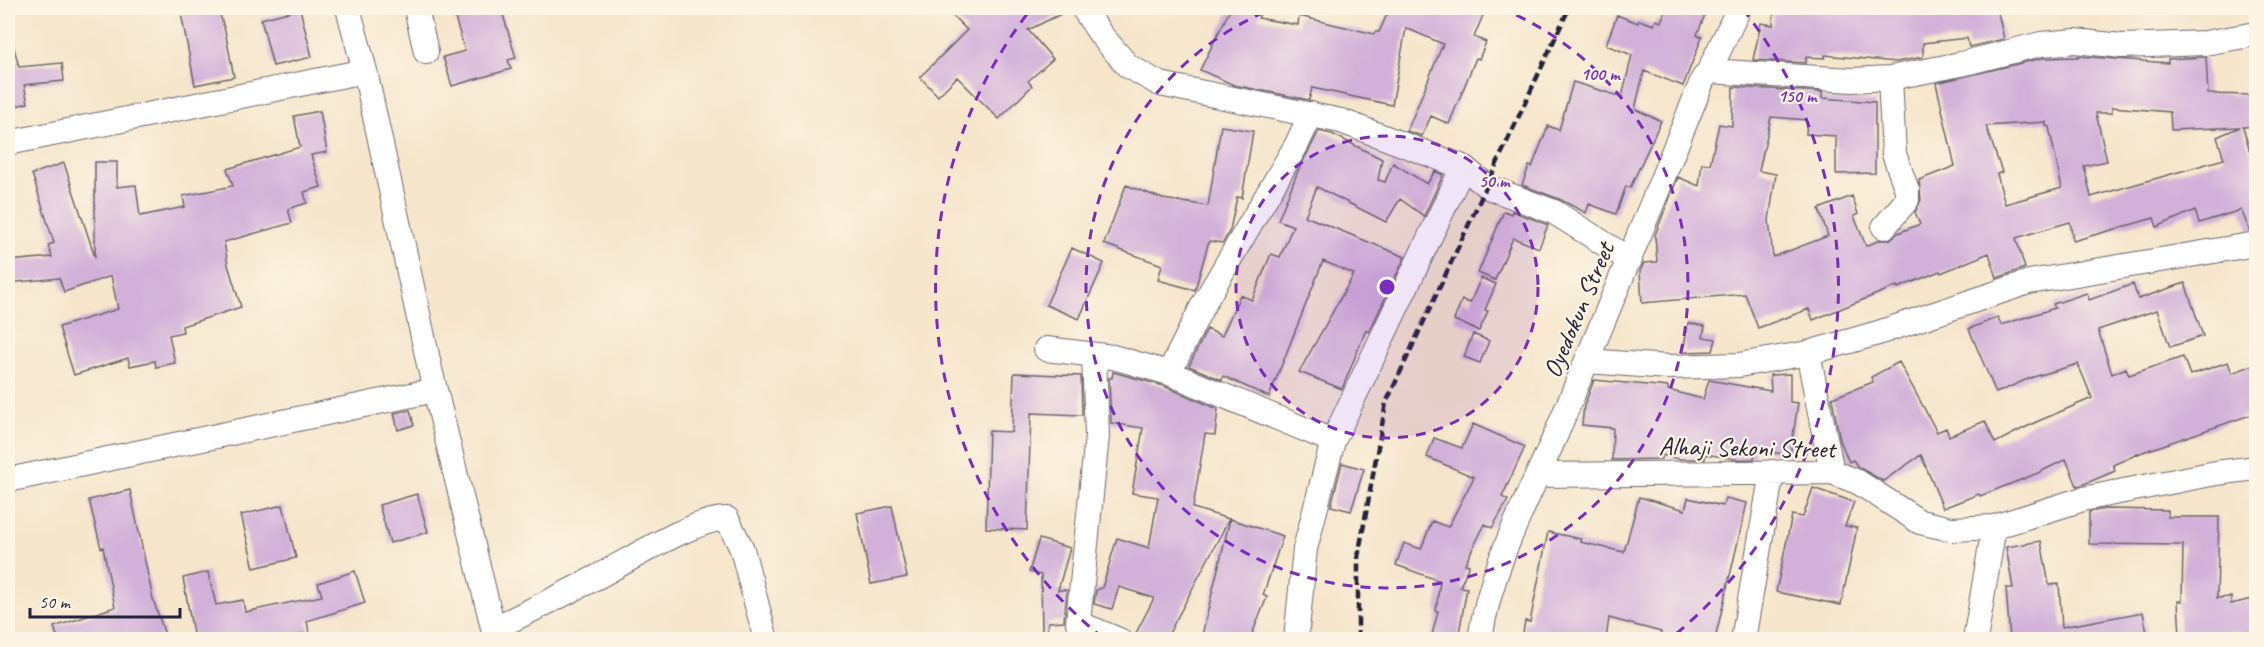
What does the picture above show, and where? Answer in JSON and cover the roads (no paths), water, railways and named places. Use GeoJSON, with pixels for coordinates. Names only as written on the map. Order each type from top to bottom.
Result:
{"type":"FeatureCollection","features":[{"type":"Feature","properties":{"kind":"street"},"geometry":{"type":"LineString","coordinates":[[348,8],[365,71],[435,390],[494,634],[698,524],[719,518],[727,519],[742,549],[766,639]]}},
{"type":"Feature","properties":{"kind":"street"},"geometry":{"type":"LineString","coordinates":[[417,8],[426,52]]}},
{"type":"Feature","properties":{"kind":"street"},"geometry":{"type":"LineString","coordinates":[[1083,8],[1101,35],[1128,66],[1160,84],[1341,121],[1463,167],[1488,187],[1554,212],[1630,260]]}},
{"type":"Feature","properties":{"kind":"street","name":"Oyedokun Street"},"geometry":{"type":"LineString","coordinates":[[1480,639],[1497,566],[1587,362],[1703,79],[1739,8]]}},
{"type":"Feature","properties":{"kind":"street"},"geometry":{"type":"LineString","coordinates":[[1709,71],[1852,80],[1890,78],[1961,64],[2041,44],[2075,41],[2122,46],[2205,43],[2256,34]]}},
{"type":"Feature","properties":{"kind":"street"},"geometry":{"type":"LineString","coordinates":[[8,143],[365,71]]}},
{"type":"Feature","properties":{"kind":"street"},"geometry":{"type":"LineString","coordinates":[[1884,227],[1907,200],[1907,190],[1894,153],[1890,78]]}},
{"type":"Feature","properties":{"kind":"street"},"geometry":{"type":"LineString","coordinates":[[1169,373],[1204,303],[1311,114]]}},
{"type":"Feature","properties":{"kind":"street"},"geometry":{"type":"LineString","coordinates":[[1296,639],[1305,549],[1333,441],[1463,167]]}},
{"type":"Feature","properties":{"kind":"street"},"geometry":{"type":"LineString","coordinates":[[1587,362],[1668,367],[1739,365],[1808,353],[1878,333],[2029,282],[2256,244]]}},
{"type":"Feature","properties":{"kind":"street"},"geometry":{"type":"LineString","coordinates":[[1046,349],[1113,357],[1169,373],[1333,441]]}},
{"type":"Feature","properties":{"kind":"street"},"geometry":{"type":"LineString","coordinates":[[1808,353],[1832,472]]}},
{"type":"Feature","properties":{"kind":"street"},"geometry":{"type":"LineString","coordinates":[[1094,355],[1097,436],[1078,623],[1119,639]]}},
{"type":"Feature","properties":{"kind":"street"},"geometry":{"type":"LineString","coordinates":[[8,480],[435,390]]}},
{"type":"Feature","properties":{"kind":"street","name":"Alhaji Sekoni Street"},"geometry":{"type":"LineString","coordinates":[[1539,475],[1832,472],[1858,482],[1920,522],[1951,529],[1994,527],[2083,499],[2216,473],[2256,468]]}},
{"type":"Feature","properties":{"kind":"street"},"geometry":{"type":"LineString","coordinates":[[1743,639],[1772,472]]}},
{"type":"Feature","properties":{"kind":"street"},"geometry":{"type":"LineString","coordinates":[[1975,639],[1994,527]]}},
{"type":"Feature","properties":{"kind":"railway"},"geometry":{"type":"LineString","coordinates":[[1358,640],[1358,557],[1386,403],[1569,8]]}}]}
